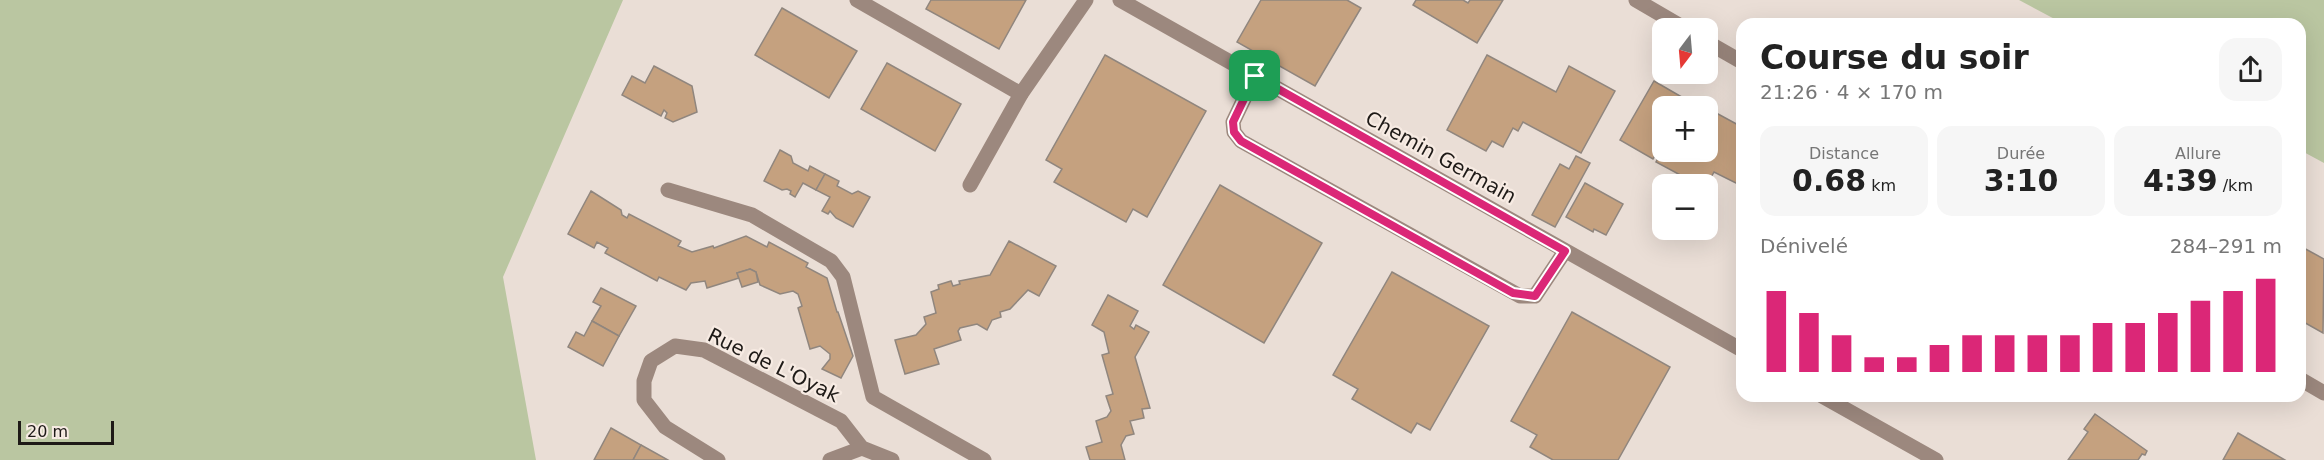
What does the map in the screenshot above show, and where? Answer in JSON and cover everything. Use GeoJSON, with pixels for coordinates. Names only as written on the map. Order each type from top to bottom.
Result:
{"type":"FeatureCollection","features":[{"type":"Feature","properties":{"kind":"street"},"geometry":{"type":"LineString","coordinates":[[856,0],[1021,94]]}},
{"type":"Feature","properties":{"kind":"street"},"geometry":{"type":"LineString","coordinates":[[970,185],[1021,94],[1086,0]]}},
{"type":"Feature","properties":{"kind":"street","name":"Chemin Germain"},"geometry":{"type":"LineString","coordinates":[[1120,0],[1736,347]]}},
{"type":"Feature","properties":{"kind":"street"},"geometry":{"type":"LineString","coordinates":[[1636,0],[1667,18]]}},
{"type":"Feature","properties":{"kind":"street"},"geometry":{"type":"LineString","coordinates":[[1718,48],[1736,59]]}},
{"type":"Feature","properties":{"kind":"street"},"geometry":{"type":"LineString","coordinates":[[1255,76],[1233,122],[1234,132],[1241,141],[1520,296],[1535,296],[1565,251]]}},
{"type":"Feature","properties":{"kind":"street"},"geometry":{"type":"LineString","coordinates":[[668,190],[752,215],[831,261],[843,277],[873,397],[984,460]]}},
{"type":"Feature","properties":{"kind":"street","name":"Rue de L'Oyak"},"geometry":{"type":"LineString","coordinates":[[718,460],[665,427],[644,400],[644,381],[651,361],[675,346],[704,350],[841,421],[862,447],[892,460]]}},
{"type":"Feature","properties":{"kind":"street"},"geometry":{"type":"LineString","coordinates":[[2306,382],[2324,393]]}},
{"type":"Feature","properties":{"kind":"street"},"geometry":{"type":"LineString","coordinates":[[1833,402],[1936,460]]}},
{"type":"Feature","properties":{"kind":"street"},"geometry":{"type":"LineString","coordinates":[[830,460],[862,447]]}},
{"type":"Feature","properties":{"kind":"green space"},"geometry":{"type":"Polygon","coordinates":[[[0,0],[623,0],[503,277],[536,460],[0,460],[0,0]]]}},
{"type":"Feature","properties":{"kind":"green space"},"geometry":{"type":"Polygon","coordinates":[[[2019,0],[2324,0],[2324,163],[2306,153],[2306,18],[2053,18],[2019,0]]]}},
{"type":"Feature","properties":{"kind":"building"},"geometry":{"type":"Polygon","coordinates":[[[931,0],[1026,0],[999,49],[926,9],[931,0]]]}},
{"type":"Feature","properties":{"kind":"building"},"geometry":{"type":"Polygon","coordinates":[[[1261,0],[1347,0],[1361,8],[1315,86],[1237,42],[1261,0]]]}},
{"type":"Feature","properties":{"kind":"building"},"geometry":{"type":"Polygon","coordinates":[[[1416,0],[1463,0],[1468,3],[1470,0],[1503,0],[1477,43],[1413,5],[1416,0]]]}},
{"type":"Feature","properties":{"kind":"building"},"geometry":{"type":"Polygon","coordinates":[[[782,8],[857,51],[829,98],[755,55],[782,8]]]}},
{"type":"Feature","properties":{"kind":"building"},"geometry":{"type":"Polygon","coordinates":[[[1105,55],[1206,111],[1147,217],[1133,209],[1126,222],[1054,182],[1062,169],[1046,160],[1105,55]]]}},
{"type":"Feature","properties":{"kind":"building"},"geometry":{"type":"Polygon","coordinates":[[[1487,55],[1556,92],[1569,66],[1615,91],[1581,153],[1523,122],[1518,131],[1513,128],[1503,147],[1492,141],[1486,151],[1447,130],[1487,55]]]}},
{"type":"Feature","properties":{"kind":"building"},"geometry":{"type":"Polygon","coordinates":[[[887,63],[961,104],[935,151],[861,109],[887,63]]]}},
{"type":"Feature","properties":{"kind":"building"},"geometry":{"type":"Polygon","coordinates":[[[654,66],[692,86],[697,112],[673,122],[665,118],[667,113],[664,110],[661,116],[622,95],[632,76],[645,83],[654,66]]]}},
{"type":"Feature","properties":{"kind":"building"},"geometry":{"type":"Polygon","coordinates":[[[1652,84],[1659,84],[1680,96],[1652,96],[1652,158],[1620,140],[1652,84]]]}},
{"type":"Feature","properties":{"kind":"building"},"geometry":{"type":"Polygon","coordinates":[[[1718,114],[1736,124],[1736,183],[1714,172],[1713,174],[1678,174],[1656,162],[1718,162],[1718,114]]]}},
{"type":"Feature","properties":{"kind":"building"},"geometry":{"type":"Polygon","coordinates":[[[780,150],[791,156],[793,163],[808,171],[810,166],[825,174],[816,190],[803,183],[795,197],[790,194],[791,191],[782,190],[764,181],[780,150]]]}},
{"type":"Feature","properties":{"kind":"building"},"geometry":{"type":"Polygon","coordinates":[[[1576,156],[1590,163],[1555,227],[1532,215],[1560,164],[1569,169],[1576,156]]]}},
{"type":"Feature","properties":{"kind":"building"},"geometry":{"type":"Polygon","coordinates":[[[825,174],[839,181],[837,186],[852,194],[858,191],[870,197],[853,227],[836,218],[830,211],[828,214],[822,211],[830,197],[816,190],[825,174]]]}},
{"type":"Feature","properties":{"kind":"building"},"geometry":{"type":"Polygon","coordinates":[[[1585,183],[1623,204],[1606,235],[1594,229],[1593,232],[1566,217],[1585,183]]]}},
{"type":"Feature","properties":{"kind":"building"},"geometry":{"type":"Polygon","coordinates":[[[1220,185],[1322,243],[1264,343],[1163,285],[1220,185]]]}},
{"type":"Feature","properties":{"kind":"building"},"geometry":{"type":"Polygon","coordinates":[[[591,191],[621,210],[622,215],[627,218],[629,214],[681,241],[678,246],[692,252],[713,246],[714,248],[746,236],[767,247],[769,242],[808,263],[806,267],[827,278],[853,356],[841,378],[822,369],[830,359],[830,354],[820,346],[810,349],[798,308],[802,306],[798,294],[793,291],[780,294],[760,285],[756,272],[750,269],[737,273],[739,278],[707,288],[705,281],[691,283],[686,290],[659,277],[657,281],[605,253],[608,248],[597,242],[594,248],[568,234],[591,191]]]}},
{"type":"Feature","properties":{"kind":"building"},"geometry":{"type":"Polygon","coordinates":[[[1009,241],[1056,266],[1039,296],[1028,290],[1010,309],[1000,312],[1001,317],[992,320],[987,330],[977,324],[960,328],[958,331],[961,340],[934,349],[939,364],[905,374],[895,340],[916,335],[926,324],[924,317],[936,313],[931,292],[939,289],[938,285],[951,281],[953,286],[960,284],[959,281],[990,275],[1009,241]]]}},
{"type":"Feature","properties":{"kind":"building"},"geometry":{"type":"Polygon","coordinates":[[[2306,249],[2324,259],[2323,333],[2306,323],[2306,249]]]}},
{"type":"Feature","properties":{"kind":"building"},"geometry":{"type":"Polygon","coordinates":[[[750,269],[756,272],[758,282],[742,287],[737,273],[750,269]]]}},
{"type":"Feature","properties":{"kind":"building"},"geometry":{"type":"Polygon","coordinates":[[[1392,272],[1489,326],[1430,430],[1417,423],[1411,433],[1352,399],[1358,389],[1333,375],[1392,272]]]}},
{"type":"Feature","properties":{"kind":"building"},"geometry":{"type":"Polygon","coordinates":[[[601,288],[636,306],[619,336],[592,321],[601,306],[593,302],[601,288]]]}},
{"type":"Feature","properties":{"kind":"building"},"geometry":{"type":"Polygon","coordinates":[[[1108,295],[1138,311],[1130,326],[1134,329],[1136,325],[1149,332],[1135,357],[1150,408],[1142,409],[1144,418],[1130,421],[1134,434],[1126,436],[1121,445],[1125,460],[1090,460],[1086,447],[1102,442],[1096,421],[1107,417],[1111,411],[1106,396],[1113,394],[1102,355],[1109,353],[1104,332],[1092,325],[1108,295]]]}},
{"type":"Feature","properties":{"kind":"building"},"geometry":{"type":"Polygon","coordinates":[[[1572,312],[1670,367],[1618,460],[1553,460],[1530,447],[1537,435],[1511,421],[1572,312]]]}},
{"type":"Feature","properties":{"kind":"building"},"geometry":{"type":"Polygon","coordinates":[[[592,321],[619,336],[603,366],[568,347],[576,332],[584,336],[592,321]]]}},
{"type":"Feature","properties":{"kind":"building"},"geometry":{"type":"Polygon","coordinates":[[[2095,414],[2147,451],[2145,455],[2142,454],[2138,460],[2068,460],[2088,432],[2084,429],[2095,414]]]}},
{"type":"Feature","properties":{"kind":"building"},"geometry":{"type":"Polygon","coordinates":[[[611,428],[641,445],[633,460],[594,460],[611,428]]]}},
{"type":"Feature","properties":{"kind":"building"},"geometry":{"type":"Polygon","coordinates":[[[2238,433],[2285,460],[2223,460],[2238,433]]]}},
{"type":"Feature","properties":{"kind":"building"},"geometry":{"type":"Polygon","coordinates":[[[641,445],[668,460],[633,460],[641,445]]]}},
{"type":"Feature","properties":{"kind":"route"},"geometry":{"type":"LineString","coordinates":[[1255,76],[1565,251],[1535,296],[1520,296],[1513,293],[1241,141],[1234,132],[1233,122],[1255,76]]}}]}
